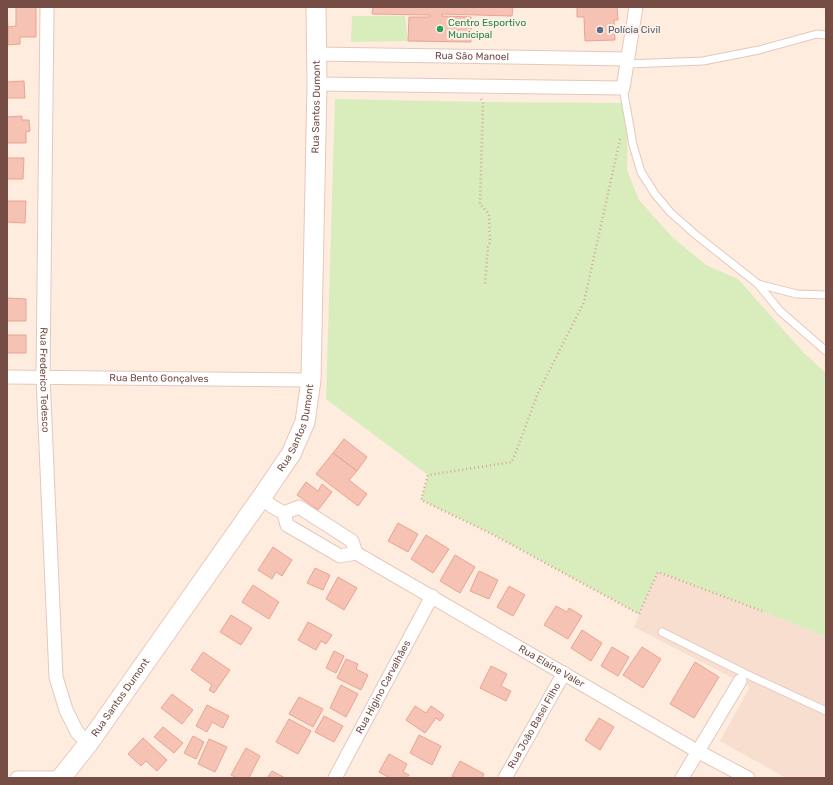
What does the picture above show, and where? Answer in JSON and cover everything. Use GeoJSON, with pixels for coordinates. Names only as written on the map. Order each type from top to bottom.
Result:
{"type":"FeatureCollection","features":[{"type":"Feature","properties":{"kind":"main road","name":"Rua Santos Dumont"},"geometry":{"type":"LineString","coordinates":[[61,778],[88,744],[261,498],[291,454],[305,422],[311,380],[317,84],[316,7]]}},
{"type":"Feature","properties":{"kind":"street","name":"Rua Frederico Tedesco"},"geometry":{"type":"LineString","coordinates":[[47,7],[43,377],[56,677],[66,710],[77,732],[88,744]]}},
{"type":"Feature","properties":{"kind":"street"},"geometry":{"type":"LineString","coordinates":[[317,84],[623,88],[636,7]]}},
{"type":"Feature","properties":{"kind":"street","name":"Rua São Manoel"},"geometry":{"type":"LineString","coordinates":[[317,54],[627,61]]}},
{"type":"Feature","properties":{"kind":"street","name":"Rua Bento Gonçalves"},"geometry":{"type":"LineString","coordinates":[[7,377],[311,380]]}},
{"type":"Feature","properties":{"kind":"street"},"geometry":{"type":"LineString","coordinates":[[261,498],[284,513],[287,525],[340,556],[356,553]]}},
{"type":"Feature","properties":{"kind":"street","name":"Rua Elaine Valer"},"geometry":{"type":"LineString","coordinates":[[284,513],[299,507],[352,541],[356,553],[698,751],[748,778]]}},
{"type":"Feature","properties":{"kind":"street","name":"Rua Higino Carvalhães"},"geometry":{"type":"LineString","coordinates":[[335,778],[432,596]]}},
{"type":"Feature","properties":{"kind":"street","name":"Rua João Basei Filho"},"geometry":{"type":"LineString","coordinates":[[505,778],[564,673]]}},
{"type":"Feature","properties":{"kind":"street"},"geometry":{"type":"LineString","coordinates":[[682,778],[742,677]]}},
{"type":"Feature","properties":{"kind":"street"},"geometry":{"type":"LineString","coordinates":[[17,778],[61,778]]}},
{"type":"Feature","properties":{"kind":"lane"},"geometry":{"type":"LineString","coordinates":[[627,61],[704,61],[759,50],[817,34],[826,35]]}},
{"type":"Feature","properties":{"kind":"lane"},"geometry":{"type":"LineString","coordinates":[[623,88],[633,146],[641,172],[655,194],[670,212],[690,230],[758,284],[780,311],[826,351]]}},
{"type":"Feature","properties":{"kind":"lane"},"geometry":{"type":"LineString","coordinates":[[758,284],[797,294],[826,295]]}},
{"type":"Feature","properties":{"kind":"lane"},"geometry":{"type":"LineString","coordinates":[[662,632],[742,677],[826,711]]}},
{"type":"Feature","properties":{"kind":"path"},"geometry":{"type":"LineString","coordinates":[[474,86],[483,102],[480,204],[489,214],[490,242],[488,248],[485,284]]}},
{"type":"Feature","properties":{"kind":"path"},"geometry":{"type":"LineString","coordinates":[[627,110],[584,302],[538,394],[512,462],[428,475],[421,500],[490,533],[639,614],[658,572],[762,611]]}},
{"type":"Feature","properties":{"kind":"shaded area"},"geometry":{"type":"Polygon","coordinates":[[[658,572],[826,637],[826,778],[786,778],[720,741],[750,687],[634,627],[658,572]]]}},
{"type":"Feature","properties":{"kind":"green space"},"geometry":{"type":"Polygon","coordinates":[[[352,16],[405,16],[408,41],[351,42],[352,16]]]}},
{"type":"Feature","properties":{"kind":"green space"},"geometry":{"type":"Polygon","coordinates":[[[335,99],[628,103],[627,170],[639,200],[673,238],[706,265],[738,279],[803,352],[826,373],[826,637],[658,572],[639,614],[490,533],[421,500],[428,475],[326,399],[335,99]]]}},
{"type":"Feature","properties":{"kind":"building"},"geometry":{"type":"Polygon","coordinates":[[[7,7],[8,27],[8,32],[7,32],[7,7]]]}},
{"type":"Feature","properties":{"kind":"building"},"geometry":{"type":"Polygon","coordinates":[[[16,7],[36,7],[36,37],[20,37],[20,44],[8,45],[8,27],[16,26],[16,7]]]}},
{"type":"Feature","properties":{"kind":"building","name":"Centro Esportivo Municipal"},"geometry":{"type":"Polygon","coordinates":[[[373,7],[513,7],[512,16],[442,14],[442,16],[471,17],[471,42],[408,41],[409,17],[430,17],[430,15],[372,14],[373,7]]]}},
{"type":"Feature","properties":{"kind":"building","name":"Polícia Civil"},"geometry":{"type":"Polygon","coordinates":[[[577,7],[617,7],[618,20],[614,20],[615,40],[585,41],[584,17],[577,17],[577,7]]]}},
{"type":"Feature","properties":{"kind":"building"},"geometry":{"type":"Polygon","coordinates":[[[24,81],[25,98],[7,98],[7,82],[24,81]]]}},
{"type":"Feature","properties":{"kind":"building"},"geometry":{"type":"Polygon","coordinates":[[[22,116],[22,120],[29,120],[30,131],[26,132],[26,143],[7,143],[7,117],[22,116]]]}},
{"type":"Feature","properties":{"kind":"building"},"geometry":{"type":"Polygon","coordinates":[[[7,158],[24,158],[23,179],[7,179],[7,158]]]}},
{"type":"Feature","properties":{"kind":"building"},"geometry":{"type":"Polygon","coordinates":[[[7,201],[26,201],[25,223],[7,222],[7,201]]]}},
{"type":"Feature","properties":{"kind":"building"},"geometry":{"type":"Polygon","coordinates":[[[7,298],[26,299],[26,321],[7,321],[7,298]]]}},
{"type":"Feature","properties":{"kind":"building"},"geometry":{"type":"Polygon","coordinates":[[[7,335],[26,335],[26,353],[7,353],[7,335]]]}},
{"type":"Feature","properties":{"kind":"building"},"geometry":{"type":"Polygon","coordinates":[[[344,439],[367,457],[357,471],[333,453],[344,439]]]}},
{"type":"Feature","properties":{"kind":"building"},"geometry":{"type":"Polygon","coordinates":[[[333,453],[357,471],[349,480],[367,494],[358,506],[316,474],[333,453]]]}},
{"type":"Feature","properties":{"kind":"building"},"geometry":{"type":"Polygon","coordinates":[[[306,482],[318,491],[322,484],[332,492],[318,510],[297,495],[306,482]]]}},
{"type":"Feature","properties":{"kind":"building"},"geometry":{"type":"Polygon","coordinates":[[[398,523],[418,534],[408,552],[388,541],[398,523]]]}},
{"type":"Feature","properties":{"kind":"building"},"geometry":{"type":"Polygon","coordinates":[[[426,535],[449,549],[433,573],[411,559],[426,535]]]}},
{"type":"Feature","properties":{"kind":"building"},"geometry":{"type":"Polygon","coordinates":[[[273,547],[292,560],[282,576],[276,572],[272,579],[258,570],[273,547]]]}},
{"type":"Feature","properties":{"kind":"building"},"geometry":{"type":"Polygon","coordinates":[[[455,555],[475,567],[460,593],[440,581],[455,555]]]}},
{"type":"Feature","properties":{"kind":"building"},"geometry":{"type":"Polygon","coordinates":[[[315,568],[330,575],[323,590],[307,583],[315,568]]]}},
{"type":"Feature","properties":{"kind":"building"},"geometry":{"type":"Polygon","coordinates":[[[479,571],[498,580],[489,599],[470,591],[479,571]]]}},
{"type":"Feature","properties":{"kind":"building"},"geometry":{"type":"Polygon","coordinates":[[[338,577],[357,588],[344,610],[326,599],[338,577]]]}},
{"type":"Feature","properties":{"kind":"building"},"geometry":{"type":"Polygon","coordinates":[[[253,585],[279,602],[269,619],[242,602],[253,585]]]}},
{"type":"Feature","properties":{"kind":"building"},"geometry":{"type":"Polygon","coordinates":[[[509,586],[525,595],[513,616],[497,607],[509,586]]]}},
{"type":"Feature","properties":{"kind":"building"},"geometry":{"type":"Polygon","coordinates":[[[556,606],[567,612],[569,608],[582,616],[568,639],[544,625],[556,606]]]}},
{"type":"Feature","properties":{"kind":"building"},"geometry":{"type":"Polygon","coordinates":[[[231,615],[252,628],[241,645],[220,632],[231,615]]]}},
{"type":"Feature","properties":{"kind":"building"},"geometry":{"type":"Polygon","coordinates":[[[308,622],[332,635],[326,644],[321,641],[316,650],[298,640],[308,622]]]}},
{"type":"Feature","properties":{"kind":"building"},"geometry":{"type":"Polygon","coordinates":[[[582,630],[602,643],[591,661],[571,648],[582,630]]]}},
{"type":"Feature","properties":{"kind":"building"},"geometry":{"type":"Polygon","coordinates":[[[612,647],[629,657],[618,676],[601,666],[612,647]]]}},
{"type":"Feature","properties":{"kind":"building"},"geometry":{"type":"Polygon","coordinates":[[[642,647],[661,659],[643,688],[623,675],[642,647]]]}},
{"type":"Feature","properties":{"kind":"building"},"geometry":{"type":"Polygon","coordinates":[[[334,651],[344,656],[336,673],[326,668],[334,651]]]}},
{"type":"Feature","properties":{"kind":"building"},"geometry":{"type":"Polygon","coordinates":[[[203,652],[230,670],[214,693],[209,690],[212,685],[191,670],[203,652]]]}},
{"type":"Feature","properties":{"kind":"building"},"geometry":{"type":"Polygon","coordinates":[[[346,659],[358,664],[356,669],[368,675],[361,690],[337,678],[346,659]]]}},
{"type":"Feature","properties":{"kind":"building"},"geometry":{"type":"Polygon","coordinates":[[[695,662],[719,677],[694,718],[670,704],[695,662]]]}},
{"type":"Feature","properties":{"kind":"building"},"geometry":{"type":"Polygon","coordinates":[[[491,666],[507,674],[501,686],[511,691],[506,701],[480,688],[491,666]]]}},
{"type":"Feature","properties":{"kind":"building"},"geometry":{"type":"Polygon","coordinates":[[[341,685],[358,694],[346,717],[330,708],[341,685]]]}},
{"type":"Feature","properties":{"kind":"building"},"geometry":{"type":"Polygon","coordinates":[[[172,694],[193,710],[182,724],[161,708],[172,694]]]}},
{"type":"Feature","properties":{"kind":"building"},"geometry":{"type":"Polygon","coordinates":[[[299,697],[323,709],[313,727],[289,714],[299,697]]]}},
{"type":"Feature","properties":{"kind":"building"},"geometry":{"type":"Polygon","coordinates":[[[207,705],[229,716],[223,728],[212,722],[207,732],[196,726],[207,705]]]}},
{"type":"Feature","properties":{"kind":"building"},"geometry":{"type":"Polygon","coordinates":[[[415,706],[426,713],[431,706],[444,715],[440,721],[436,718],[425,733],[406,720],[415,706]]]}},
{"type":"Feature","properties":{"kind":"building"},"geometry":{"type":"Polygon","coordinates":[[[324,716],[343,726],[334,742],[315,732],[324,716]]]}},
{"type":"Feature","properties":{"kind":"building"},"geometry":{"type":"Polygon","coordinates":[[[599,718],[614,727],[600,750],[585,740],[599,718]]]}},
{"type":"Feature","properties":{"kind":"building"},"geometry":{"type":"Polygon","coordinates":[[[289,719],[311,731],[298,754],[276,742],[289,719]]]}},
{"type":"Feature","properties":{"kind":"building"},"geometry":{"type":"Polygon","coordinates":[[[163,727],[183,743],[174,753],[154,737],[163,727]]]}},
{"type":"Feature","properties":{"kind":"building"},"geometry":{"type":"Polygon","coordinates":[[[419,735],[441,746],[432,765],[410,753],[419,735]]]}},
{"type":"Feature","properties":{"kind":"building"},"geometry":{"type":"Polygon","coordinates":[[[193,736],[204,742],[196,759],[184,753],[193,736]]]}},
{"type":"Feature","properties":{"kind":"building"},"geometry":{"type":"Polygon","coordinates":[[[143,738],[167,760],[157,771],[146,761],[141,766],[128,754],[143,738]]]}},
{"type":"Feature","properties":{"kind":"building"},"geometry":{"type":"Polygon","coordinates":[[[209,739],[227,747],[215,772],[198,764],[209,739]]]}},
{"type":"Feature","properties":{"kind":"building"},"geometry":{"type":"Polygon","coordinates":[[[246,748],[260,756],[249,778],[237,778],[231,775],[246,748]]]}},
{"type":"Feature","properties":{"kind":"building"},"geometry":{"type":"Polygon","coordinates":[[[389,754],[407,764],[403,772],[409,775],[407,778],[390,778],[379,772],[389,754]]]}},
{"type":"Feature","properties":{"kind":"building"},"geometry":{"type":"Polygon","coordinates":[[[460,761],[484,774],[482,778],[456,778],[452,776],[460,761]]]}},
{"type":"Feature","properties":{"kind":"building"},"geometry":{"type":"Polygon","coordinates":[[[272,771],[285,778],[267,778],[272,771]]]}},
{"type":"Feature","properties":{"kind":"place","name":"Centro Esportivo Municipal"},"geometry":{"type":"Point","coordinates":[440,29]}},
{"type":"Feature","properties":{"kind":"place","name":"Polícia Civil"},"geometry":{"type":"Point","coordinates":[600,30]}}]}
